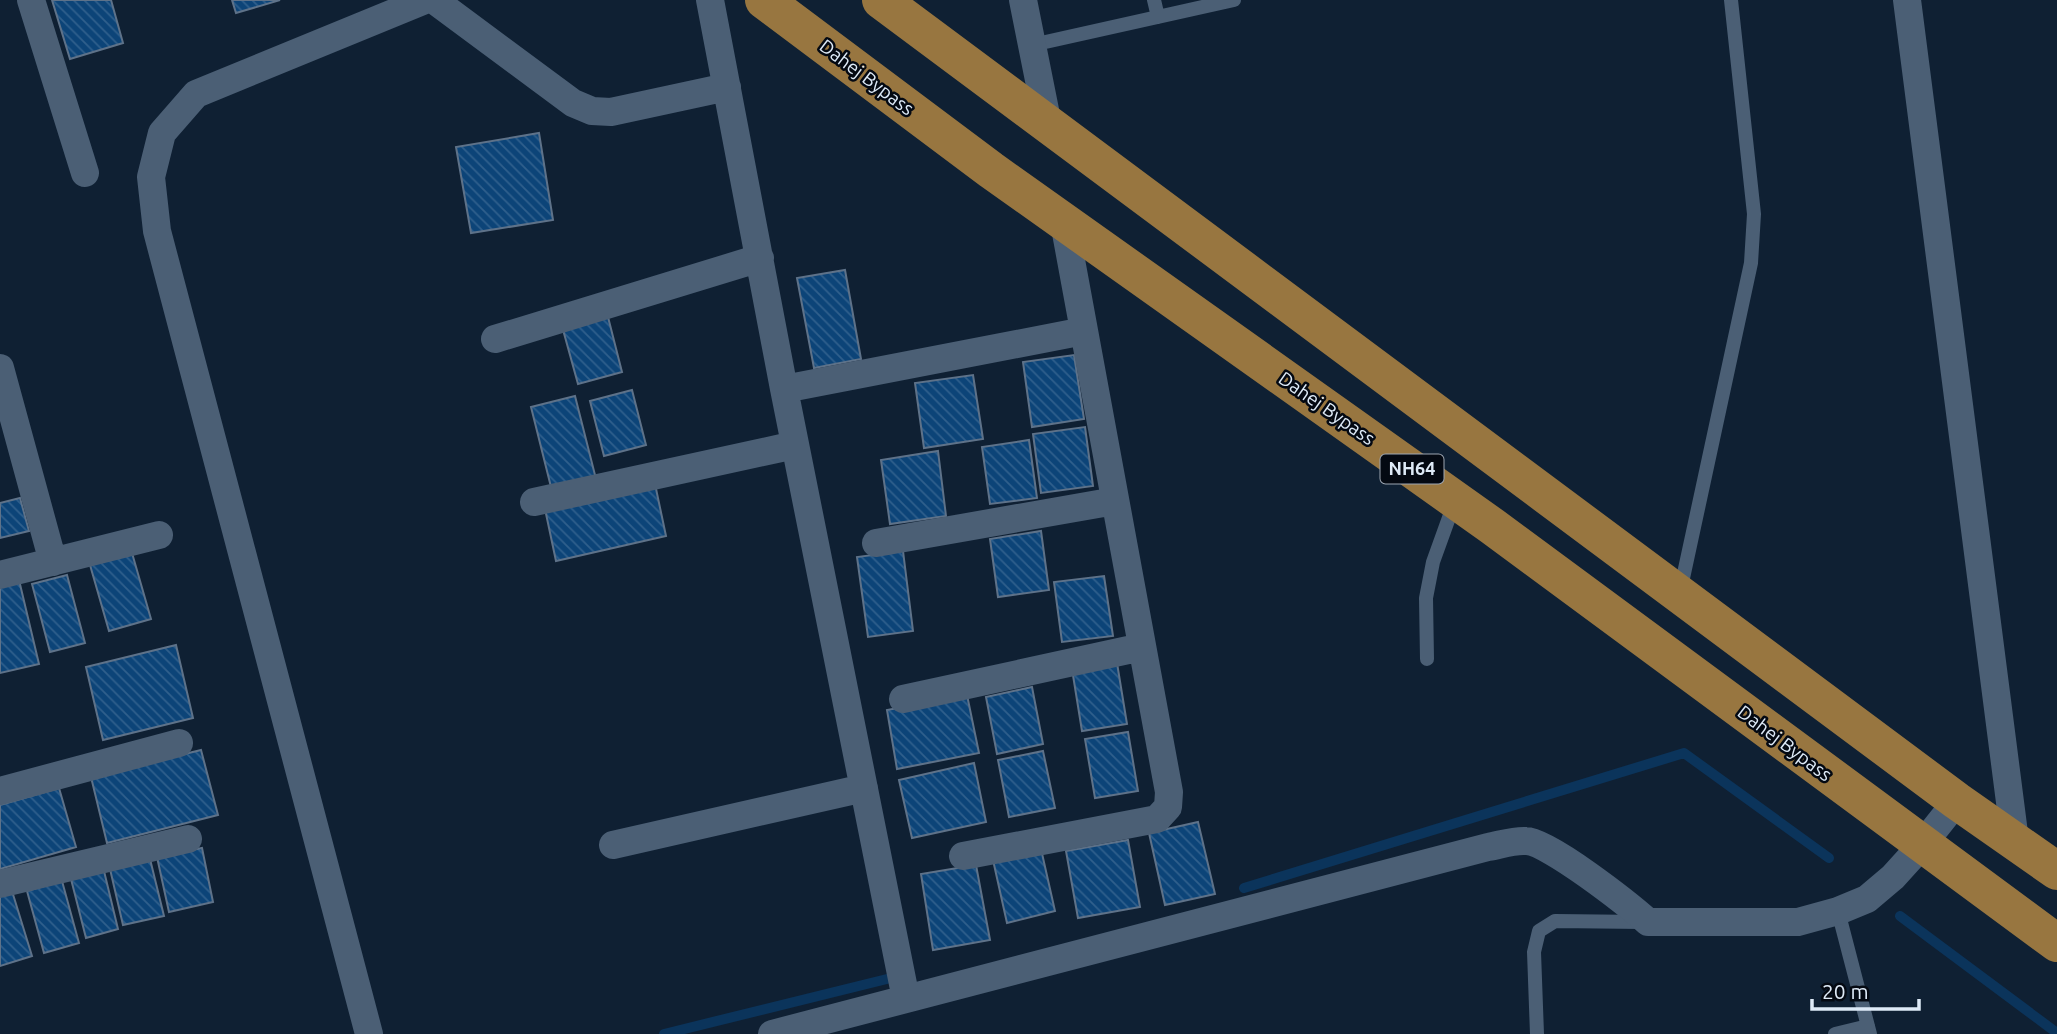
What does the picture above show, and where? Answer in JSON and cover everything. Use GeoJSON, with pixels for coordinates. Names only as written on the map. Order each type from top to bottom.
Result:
{"type":"FeatureCollection","features":[{"type":"Feature","properties":{"kind":"highway","name":"Dahej Bypass"},"geometry":{"type":"LineString","coordinates":[[764,0],[991,170],[1455,500],[2057,943]]}},
{"type":"Feature","properties":{"kind":"highway","name":"NH64"},"geometry":{"type":"LineString","coordinates":[[881,0],[1957,801],[2057,871]]}},
{"type":"Feature","properties":{"kind":"street"},"geometry":{"type":"LineString","coordinates":[[31,0],[85,173]]}},
{"type":"Feature","properties":{"kind":"street"},"geometry":{"type":"LineString","coordinates":[[369,1034],[157,231],[151,177],[162,133],[196,94],[425,0]]}},
{"type":"Feature","properties":{"kind":"street"},"geometry":{"type":"LineString","coordinates":[[434,0],[573,103],[592,111],[611,112],[727,87]]}},
{"type":"Feature","properties":{"kind":"street"},"geometry":{"type":"LineString","coordinates":[[710,0],[906,999]]}},
{"type":"Feature","properties":{"kind":"street"},"geometry":{"type":"LineString","coordinates":[[1023,0],[1048,125]]}},
{"type":"Feature","properties":{"kind":"street"},"geometry":{"type":"LineString","coordinates":[[1907,0],[2015,841]]}},
{"type":"Feature","properties":{"kind":"street"},"geometry":{"type":"LineString","coordinates":[[963,856],[1157,818],[1168,807],[1169,792],[1064,222]]}},
{"type":"Feature","properties":{"kind":"street"},"geometry":{"type":"LineString","coordinates":[[495,339],[760,258]]}},
{"type":"Feature","properties":{"kind":"street"},"geometry":{"type":"LineString","coordinates":[[784,388],[1084,331]]}},
{"type":"Feature","properties":{"kind":"street"},"geometry":{"type":"LineString","coordinates":[[0,368],[53,562]]}},
{"type":"Feature","properties":{"kind":"street"},"geometry":{"type":"LineString","coordinates":[[534,502],[796,445]]}},
{"type":"Feature","properties":{"kind":"street"},"geometry":{"type":"LineString","coordinates":[[876,543],[1115,501]]}},
{"type":"Feature","properties":{"kind":"street"},"geometry":{"type":"LineString","coordinates":[[0,575],[159,535]]}},
{"type":"Feature","properties":{"kind":"street"},"geometry":{"type":"LineString","coordinates":[[903,699],[1142,647]]}},
{"type":"Feature","properties":{"kind":"street"},"geometry":{"type":"LineString","coordinates":[[0,791],[179,743]]}},
{"type":"Feature","properties":{"kind":"street"},"geometry":{"type":"LineString","coordinates":[[614,845],[864,788]]}},
{"type":"Feature","properties":{"kind":"street"},"geometry":{"type":"LineString","coordinates":[[772,1034],[1488,847],[1528,840],[1550,850],[1624,900],[1648,922],[1798,922],[1838,911],[1867,899],[1893,877],[1957,801]]}},
{"type":"Feature","properties":{"kind":"street"},"geometry":{"type":"LineString","coordinates":[[0,884],[188,839]]}},
{"type":"Feature","properties":{"kind":"lane"},"geometry":{"type":"LineString","coordinates":[[1154,0],[1158,17]]}},
{"type":"Feature","properties":{"kind":"lane"},"geometry":{"type":"LineString","coordinates":[[1032,45],[1234,0]]}},
{"type":"Feature","properties":{"kind":"lane"},"geometry":{"type":"LineString","coordinates":[[1679,594],[1751,263],[1754,214],[1731,0]]}},
{"type":"Feature","properties":{"kind":"lane"},"geometry":{"type":"LineString","coordinates":[[1427,659],[1426,598],[1433,562],[1455,500]]}},
{"type":"Feature","properties":{"kind":"lane"},"geometry":{"type":"LineString","coordinates":[[1835,1034],[1869,1030],[1838,911]]}},
{"type":"Feature","properties":{"kind":"lane"},"geometry":{"type":"LineString","coordinates":[[1537,1034],[1534,952],[1539,931],[1555,921],[1648,922]]}},
{"type":"Feature","properties":{"kind":"building"},"geometry":{"type":"Polygon","coordinates":[[[52,0],[111,0],[123,43],[70,59],[52,0]]]}},
{"type":"Feature","properties":{"kind":"building"},"geometry":{"type":"Polygon","coordinates":[[[232,0],[280,0],[236,13],[232,0]]]}},
{"type":"Feature","properties":{"kind":"building"},"geometry":{"type":"Polygon","coordinates":[[[539,133],[553,220],[471,233],[456,147],[539,133]]]}},
{"type":"Feature","properties":{"kind":"building"},"geometry":{"type":"Polygon","coordinates":[[[845,270],[861,359],[814,368],[797,278],[845,270]]]}},
{"type":"Feature","properties":{"kind":"building"},"geometry":{"type":"Polygon","coordinates":[[[608,317],[622,372],[578,384],[562,326],[608,317]]]}},
{"type":"Feature","properties":{"kind":"building"},"geometry":{"type":"Polygon","coordinates":[[[1074,355],[1084,419],[1032,427],[1023,362],[1074,355]]]}},
{"type":"Feature","properties":{"kind":"building"},"geometry":{"type":"Polygon","coordinates":[[[973,375],[983,439],[924,448],[915,383],[973,375]]]}},
{"type":"Feature","properties":{"kind":"building"},"geometry":{"type":"Polygon","coordinates":[[[632,390],[646,445],[604,456],[590,401],[632,390]]]}},
{"type":"Feature","properties":{"kind":"building"},"geometry":{"type":"Polygon","coordinates":[[[575,396],[596,479],[552,491],[531,407],[575,396]]]}},
{"type":"Feature","properties":{"kind":"building"},"geometry":{"type":"Polygon","coordinates":[[[1085,427],[1093,486],[1041,493],[1033,434],[1085,427]]]}},
{"type":"Feature","properties":{"kind":"building"},"geometry":{"type":"Polygon","coordinates":[[[1029,440],[1037,498],[990,504],[982,447],[1029,440]]]}},
{"type":"Feature","properties":{"kind":"building"},"geometry":{"type":"Polygon","coordinates":[[[938,451],[946,516],[890,524],[881,460],[938,451]]]}},
{"type":"Feature","properties":{"kind":"building"},"geometry":{"type":"Polygon","coordinates":[[[655,484],[666,536],[556,561],[545,509],[655,484]]]}},
{"type":"Feature","properties":{"kind":"building"},"geometry":{"type":"Polygon","coordinates":[[[20,498],[29,531],[0,538],[0,503],[20,498]]]}},
{"type":"Feature","properties":{"kind":"building"},"geometry":{"type":"Polygon","coordinates":[[[1041,531],[1049,590],[998,597],[990,539],[1041,531]]]}},
{"type":"Feature","properties":{"kind":"building"},"geometry":{"type":"Polygon","coordinates":[[[903,551],[913,631],[868,637],[857,557],[903,551]]]}},
{"type":"Feature","properties":{"kind":"building"},"geometry":{"type":"Polygon","coordinates":[[[132,553],[151,619],[109,631],[90,565],[132,553]]]}},
{"type":"Feature","properties":{"kind":"building"},"geometry":{"type":"Polygon","coordinates":[[[67,575],[85,643],[50,652],[32,584],[67,575]]]}},
{"type":"Feature","properties":{"kind":"building"},"geometry":{"type":"Polygon","coordinates":[[[1104,576],[1113,636],[1062,642],[1054,582],[1104,576]]]}},
{"type":"Feature","properties":{"kind":"building"},"geometry":{"type":"Polygon","coordinates":[[[19,580],[39,664],[0,673],[0,584],[19,580]]]}},
{"type":"Feature","properties":{"kind":"building"},"geometry":{"type":"Polygon","coordinates":[[[176,645],[193,718],[103,740],[86,667],[176,645]]]}},
{"type":"Feature","properties":{"kind":"building"},"geometry":{"type":"Polygon","coordinates":[[[1117,663],[1127,724],[1082,731],[1072,669],[1117,663]]]}},
{"type":"Feature","properties":{"kind":"building"},"geometry":{"type":"Polygon","coordinates":[[[1032,687],[1043,744],[997,754],[986,697],[1032,687]]]}},
{"type":"Feature","properties":{"kind":"building"},"geometry":{"type":"Polygon","coordinates":[[[967,695],[979,753],[897,769],[887,710],[967,695]]]}},
{"type":"Feature","properties":{"kind":"building"},"geometry":{"type":"Polygon","coordinates":[[[1128,732],[1138,791],[1095,798],[1085,739],[1128,732]]]}},
{"type":"Feature","properties":{"kind":"building"},"geometry":{"type":"Polygon","coordinates":[[[201,750],[218,815],[107,843],[91,777],[201,750]]]}},
{"type":"Feature","properties":{"kind":"building"},"geometry":{"type":"Polygon","coordinates":[[[1043,751],[1055,808],[1009,817],[998,760],[1043,751]]]}},
{"type":"Feature","properties":{"kind":"building"},"geometry":{"type":"Polygon","coordinates":[[[974,763],[986,822],[912,838],[899,780],[974,763]]]}},
{"type":"Feature","properties":{"kind":"building"},"geometry":{"type":"Polygon","coordinates":[[[59,788],[76,847],[0,869],[0,805],[59,788]]]}},
{"type":"Feature","properties":{"kind":"building"},"geometry":{"type":"Polygon","coordinates":[[[1198,822],[1215,894],[1165,905],[1149,833],[1198,822]]]}},
{"type":"Feature","properties":{"kind":"building"},"geometry":{"type":"Polygon","coordinates":[[[1128,840],[1140,907],[1078,918],[1066,851],[1128,840]]]}},
{"type":"Feature","properties":{"kind":"building"},"geometry":{"type":"Polygon","coordinates":[[[202,848],[213,902],[169,912],[157,857],[202,848]]]}},
{"type":"Feature","properties":{"kind":"building"},"geometry":{"type":"Polygon","coordinates":[[[1041,849],[1055,911],[1007,923],[993,860],[1041,849]]]}},
{"type":"Feature","properties":{"kind":"building"},"geometry":{"type":"Polygon","coordinates":[[[150,859],[164,916],[123,925],[110,869],[150,859]]]}},
{"type":"Feature","properties":{"kind":"building"},"geometry":{"type":"Polygon","coordinates":[[[976,865],[990,940],[933,950],[921,874],[976,865]]]}},
{"type":"Feature","properties":{"kind":"building"},"geometry":{"type":"Polygon","coordinates":[[[104,871],[118,929],[86,938],[71,879],[104,871]]]}},
{"type":"Feature","properties":{"kind":"building"},"geometry":{"type":"Polygon","coordinates":[[[62,881],[79,943],[44,953],[27,891],[62,881]]]}},
{"type":"Feature","properties":{"kind":"building"},"geometry":{"type":"Polygon","coordinates":[[[12,891],[32,956],[0,966],[0,895],[12,891]]]}},
{"type":"Feature","properties":{"kind":"waterway"},"geometry":{"type":"LineString","coordinates":[[1244,888],[1684,753],[1829,858]]}},
{"type":"Feature","properties":{"kind":"waterway"},"geometry":{"type":"LineString","coordinates":[[1900,916],[2057,1033]]}},
{"type":"Feature","properties":{"kind":"waterway"},"geometry":{"type":"LineString","coordinates":[[664,1034],[887,979]]}}]}
